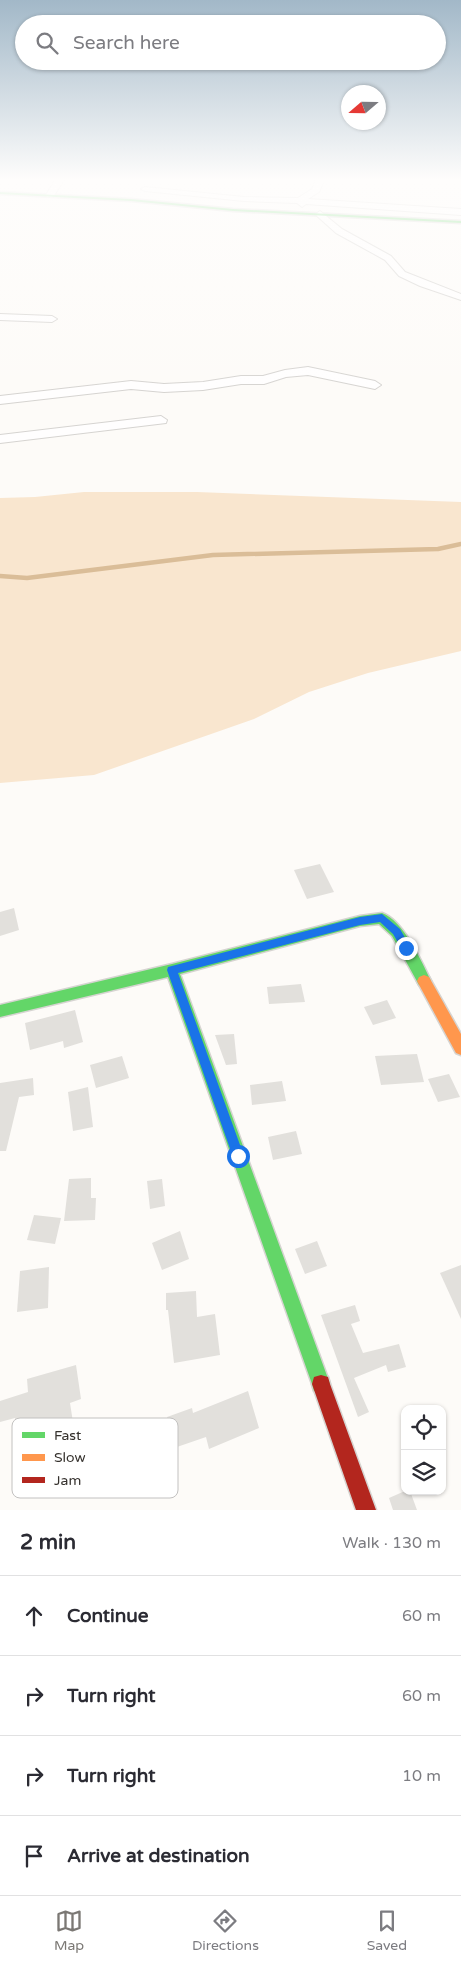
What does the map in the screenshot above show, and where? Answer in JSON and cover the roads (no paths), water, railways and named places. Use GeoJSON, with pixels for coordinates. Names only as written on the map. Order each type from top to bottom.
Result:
{"type":"FeatureCollection","features":[{"type":"Feature","properties":{"kind":"street"},"geometry":{"type":"LineString","coordinates":[[375,250],[385,256],[402,274],[461,297]]}},
{"type":"Feature","properties":{"kind":"street"},"geometry":{"type":"LineString","coordinates":[[0,317],[52,318]]}},
{"type":"Feature","properties":{"kind":"street"},"geometry":{"type":"LineString","coordinates":[[0,400],[131,385],[164,388],[203,386],[241,380],[264,380],[285,374],[308,371],[376,385]]}},
{"type":"Feature","properties":{"kind":"street"},"geometry":{"type":"LineString","coordinates":[[0,439],[161,420]]}},
{"type":"Feature","properties":{"kind":"street"},"geometry":{"type":"LineString","coordinates":[[0,1011],[172,970],[360,921],[382,918],[397,932],[461,1048]]}},
{"type":"Feature","properties":{"kind":"street"},"geometry":{"type":"LineString","coordinates":[[172,970],[366,1510]]}},
{"type":"Feature","properties":{"kind":"waterway"},"geometry":{"type":"LineString","coordinates":[[0,576],[27,578],[213,555],[438,549],[461,544]]}}]}
